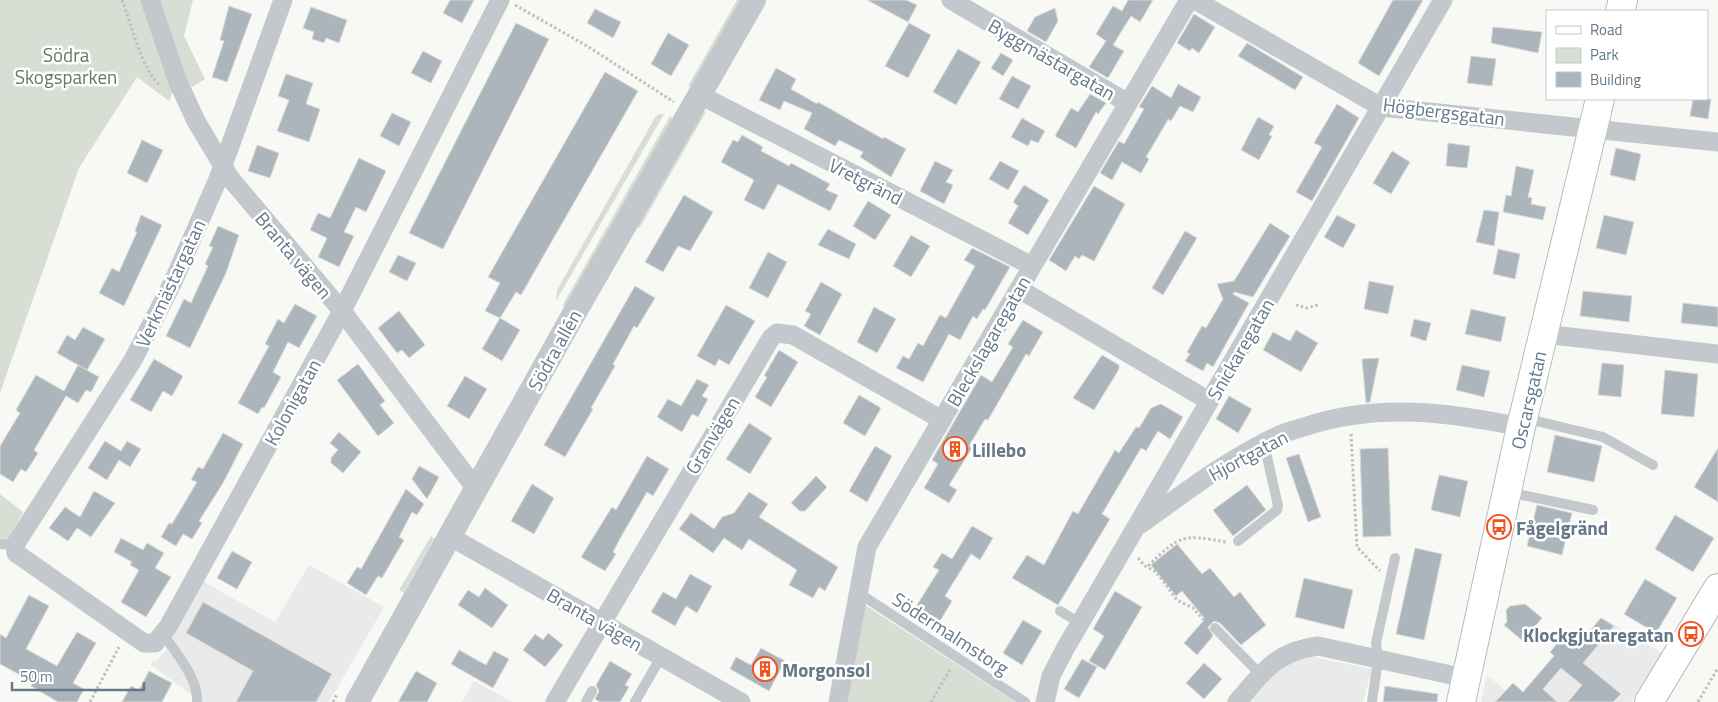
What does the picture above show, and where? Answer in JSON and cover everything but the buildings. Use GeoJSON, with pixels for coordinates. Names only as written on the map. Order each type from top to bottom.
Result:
{"type":"FeatureCollection","features":[{"type":"Feature","properties":{"kind":"main road","name":"Oscarsgatan"},"geometry":{"type":"LineString","coordinates":[[1463,690],[1522,422],[1600,100]]}},
{"type":"Feature","properties":{"kind":"main road"},"geometry":{"type":"LineString","coordinates":[[1649,702],[1718,588]]}},
{"type":"Feature","properties":{"kind":"main road"},"geometry":{"type":"LineString","coordinates":[[1669,702],[1718,618]]}},
{"type":"Feature","properties":{"kind":"street","name":"Branta vägen"},"geometry":{"type":"LineString","coordinates":[[150,0],[178,82],[196,121],[230,178],[342,311],[476,489]]}},
{"type":"Feature","properties":{"kind":"street","name":"Verkmästargatan"},"geometry":{"type":"LineString","coordinates":[[8,545],[133,360],[173,282],[223,164],[283,0]]}},
{"type":"Feature","properties":{"kind":"street","name":"Kolonigatan"},"geometry":{"type":"LineString","coordinates":[[164,635],[342,311],[504,0]]}},
{"type":"Feature","properties":{"kind":"street","name":"Södra allén"},"geometry":{"type":"LineString","coordinates":[[357,702],[449,536],[754,0]]}},
{"type":"Feature","properties":{"kind":"street","name":"Byggmästargatan"},"geometry":{"type":"LineString","coordinates":[[951,0],[1128,103]]}},
{"type":"Feature","properties":{"kind":"street","name":"Bleckslagaregatan"},"geometry":{"type":"LineString","coordinates":[[838,702],[867,547],[1189,0]]}},
{"type":"Feature","properties":{"kind":"street","name":"Högbergsgatan"},"geometry":{"type":"LineString","coordinates":[[1195,0],[1381,107],[1718,142]]}},
{"type":"Feature","properties":{"kind":"street","name":"Snickaregatan"},"geometry":{"type":"LineString","coordinates":[[1044,702],[1050,676],[1080,623],[1443,0]]}},
{"type":"Feature","properties":{"kind":"street","name":"Vretgränd"},"geometry":{"type":"LineString","coordinates":[[700,95],[1032,266]]}},
{"type":"Feature","properties":{"kind":"street"},"geometry":{"type":"LineString","coordinates":[[1019,289],[1210,401]]}},
{"type":"Feature","properties":{"kind":"street","name":"Granvägen"},"geometry":{"type":"LineString","coordinates":[[555,702],[770,338],[777,333],[793,335],[942,420]]}},
{"type":"Feature","properties":{"kind":"street"},"geometry":{"type":"LineString","coordinates":[[1544,334],[1718,354]]}},
{"type":"Feature","properties":{"kind":"street","name":"Hjortgatan"},"geometry":{"type":"LineString","coordinates":[[1136,527],[1214,471],[1276,436],[1334,418],[1396,411],[1461,415],[1522,422]]}},
{"type":"Feature","properties":{"kind":"street","name":"Branta vägen"},"geometry":{"type":"LineString","coordinates":[[449,536],[740,702]]}},
{"type":"Feature","properties":{"kind":"street"},"geometry":{"type":"LineString","coordinates":[[8,545],[16,553],[144,643],[155,643],[164,635]]}},
{"type":"Feature","properties":{"kind":"street"},"geometry":{"type":"LineString","coordinates":[[1237,702],[1275,660],[1296,649],[1318,646],[1378,660],[1463,690]]}},
{"type":"Feature","properties":{"kind":"lane"},"geometry":{"type":"LineString","coordinates":[[1522,422],[1603,437],[1653,465]]}},
{"type":"Feature","properties":{"kind":"lane"},"geometry":{"type":"LineString","coordinates":[[1238,541],[1277,510],[1278,506],[1264,443]]}},
{"type":"Feature","properties":{"kind":"lane"},"geometry":{"type":"LineString","coordinates":[[1507,491],[1593,510]]}},
{"type":"Feature","properties":{"kind":"lane"},"geometry":{"type":"LineString","coordinates":[[1372,702],[1378,660],[1376,643],[1395,558]]}},
{"type":"Feature","properties":{"kind":"lane","name":"Södermalmstorg"},"geometry":{"type":"LineString","coordinates":[[858,592],[1025,702]]}},
{"type":"Feature","properties":{"kind":"lane"},"geometry":{"type":"LineString","coordinates":[[1060,611],[1080,623]]}},
{"type":"Feature","properties":{"kind":"lane"},"geometry":{"type":"LineString","coordinates":[[1215,628],[1261,675]]}},
{"type":"Feature","properties":{"kind":"lane"},"geometry":{"type":"LineString","coordinates":[[164,635],[193,680],[198,694],[196,702]]}},
{"type":"Feature","properties":{"kind":"lane"},"geometry":{"type":"LineString","coordinates":[[635,702],[661,657]]}},
{"type":"Feature","properties":{"kind":"lane"},"geometry":{"type":"LineString","coordinates":[[586,702],[592,691]]}},
{"type":"Feature","properties":{"kind":"path"},"geometry":{"type":"LineString","coordinates":[[504,0],[587,46],[674,102]]}},
{"type":"Feature","properties":{"kind":"path"},"geometry":{"type":"LineString","coordinates":[[1296,305],[1307,308],[1318,305]]}},
{"type":"Feature","properties":{"kind":"path"},"geometry":{"type":"LineString","coordinates":[[1352,440],[1357,547],[1378,569]]}},
{"type":"Feature","properties":{"kind":"path"},"geometry":{"type":"LineString","coordinates":[[1148,566],[1168,547],[1180,539],[1190,537],[1230,543],[1238,541]]}},
{"type":"Feature","properties":{"kind":"path"},"geometry":{"type":"LineString","coordinates":[[1142,562],[1156,572],[1177,600],[1190,605],[1201,617]]}},
{"type":"Feature","properties":{"kind":"path"},"geometry":{"type":"LineString","coordinates":[[90,702],[128,632]]}},
{"type":"Feature","properties":{"kind":"path"},"geometry":{"type":"LineString","coordinates":[[931,702],[957,659]]}},
{"type":"Feature","properties":{"kind":"path"},"geometry":{"type":"LineString","coordinates":[[1698,702],[1716,675],[1718,668]]}},
{"type":"Feature","properties":{"kind":"shaded area"},"geometry":{"type":"Polygon","coordinates":[[[309,565],[384,607],[329,702],[201,702],[151,665],[152,661],[156,661],[167,649],[204,582],[275,622],[309,565]]]}},
{"type":"Feature","properties":{"kind":"shaded area"},"geometry":{"type":"Polygon","coordinates":[[[1601,617],[1662,653],[1631,702],[1531,702],[1601,617]]]}},
{"type":"Feature","properties":{"kind":"shaded area"},"geometry":{"type":"Polygon","coordinates":[[[1303,655],[1372,669],[1363,702],[1246,702],[1281,663],[1303,655]]]}},
{"type":"Feature","properties":{"kind":"shaded area"},"geometry":{"type":"Polygon","coordinates":[[[1487,675],[1519,702],[1481,702],[1487,675]]]}},
{"type":"Feature","properties":{"kind":"shaded area"},"geometry":{"type":"Polygon","coordinates":[[[474,681],[513,702],[462,702],[474,681]]]}},
{"type":"Feature","properties":{"kind":"green space","name":"Södra Skogsparken"},"geometry":{"type":"Polygon","coordinates":[[[0,0],[142,0],[174,89],[169,101],[137,77],[79,168],[0,393],[0,0]]]}},
{"type":"Feature","properties":{"kind":"green space"},"geometry":{"type":"Polygon","coordinates":[[[159,0],[193,0],[184,36],[205,79],[192,87],[187,82],[159,0]]]}},
{"type":"Feature","properties":{"kind":"green space"},"geometry":{"type":"Polygon","coordinates":[[[737,0],[742,0],[693,87],[688,86],[737,0]]]}},
{"type":"Feature","properties":{"kind":"green space"},"geometry":{"type":"Polygon","coordinates":[[[701,111],[706,112],[639,229],[637,225],[701,111]]]}},
{"type":"Feature","properties":{"kind":"green space"},"geometry":{"type":"Polygon","coordinates":[[[664,114],[556,301],[557,290],[656,116],[664,114]]]}},
{"type":"Feature","properties":{"kind":"green space"},"geometry":{"type":"Polygon","coordinates":[[[670,116],[674,120],[567,306],[562,306],[670,116]]]}},
{"type":"Feature","properties":{"kind":"green space"},"geometry":{"type":"Polygon","coordinates":[[[0,494],[23,512],[12,534],[0,550],[0,494]]]}},
{"type":"Feature","properties":{"kind":"green space"},"geometry":{"type":"Polygon","coordinates":[[[431,536],[434,539],[404,593],[399,590],[431,536]]]}},
{"type":"Feature","properties":{"kind":"green space"},"geometry":{"type":"Polygon","coordinates":[[[865,605],[1015,702],[847,702],[865,605]]]}},
{"type":"Feature","properties":{"kind":"place","name":"Lillebo"},"geometry":{"type":"Point","coordinates":[955,449]}},
{"type":"Feature","properties":{"kind":"place","name":"Fågelgränd"},"geometry":{"type":"Point","coordinates":[1499,527]}},
{"type":"Feature","properties":{"kind":"place","name":"Klockgjutaregatan"},"geometry":{"type":"Point","coordinates":[1691,634]}},
{"type":"Feature","properties":{"kind":"place","name":"Morgonsol"},"geometry":{"type":"Point","coordinates":[765,669]}}]}
